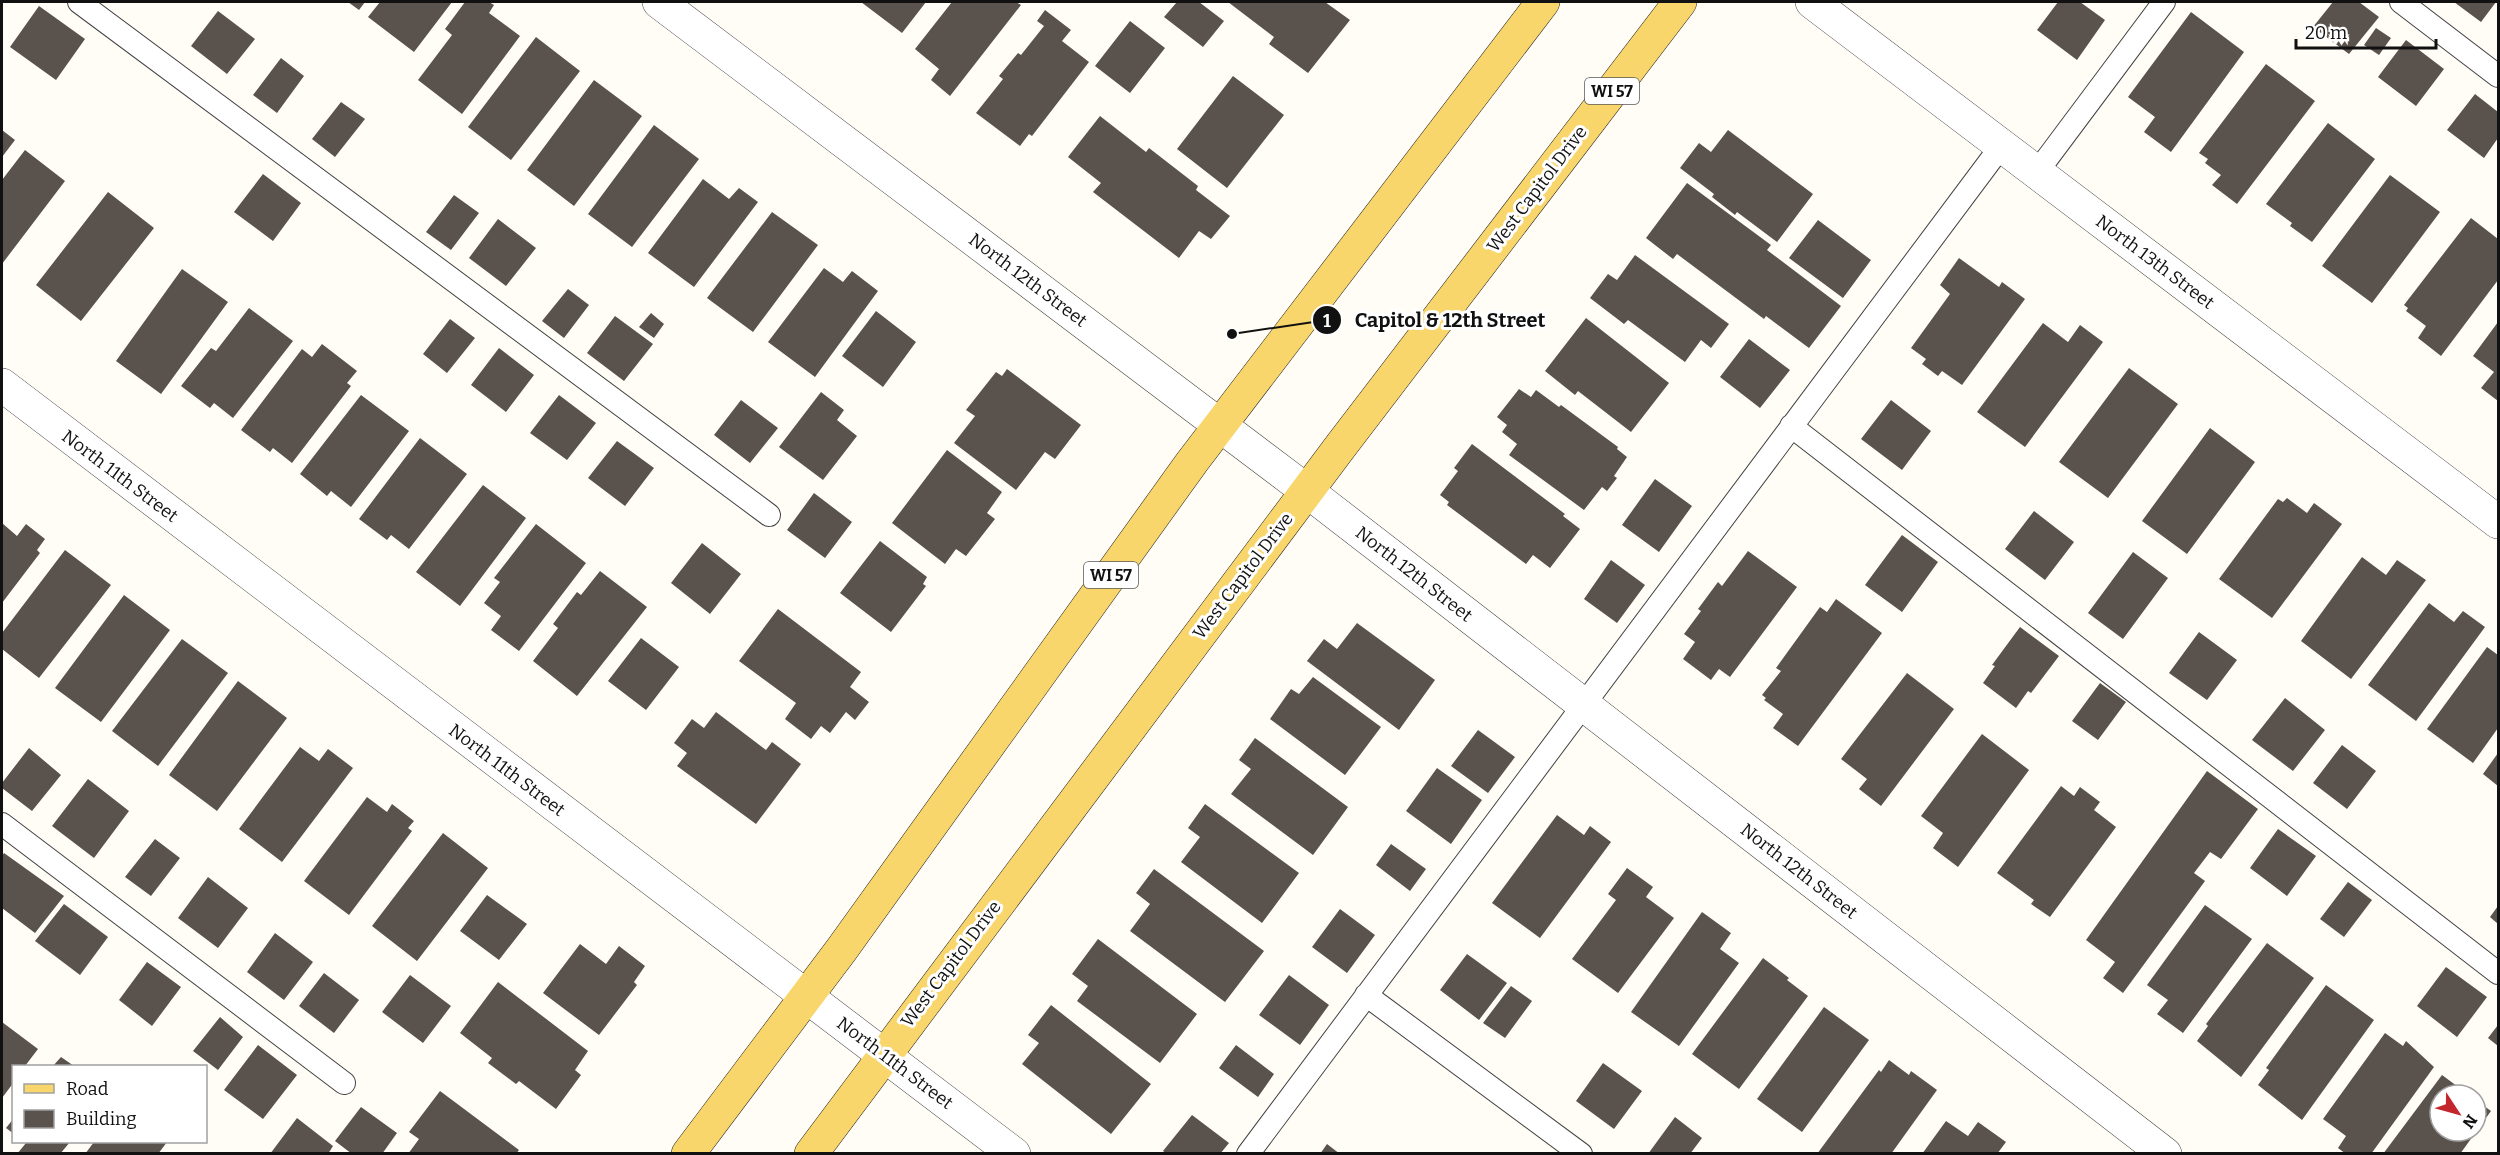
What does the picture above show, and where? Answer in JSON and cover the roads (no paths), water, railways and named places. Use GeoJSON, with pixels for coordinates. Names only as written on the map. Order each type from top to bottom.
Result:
{"type":"FeatureCollection","features":[{"type":"Feature","properties":{"kind":"main road","name":"WI 57"},"geometry":{"type":"LineString","coordinates":[[688,1154],[805,996],[842,950],[1220,425],[1542,2]]}},
{"type":"Feature","properties":{"kind":"main road","name":"West Capitol Drive"},"geometry":{"type":"LineString","coordinates":[[811,1154],[1307,491],[1680,2]]}},
{"type":"Feature","properties":{"kind":"street","name":"North 12th Street"},"geometry":{"type":"LineString","coordinates":[[659,2],[1307,491],[2165,1154]]}},
{"type":"Feature","properties":{"kind":"street","name":"North 13th Street"},"geometry":{"type":"LineString","coordinates":[[1812,2],[2499,522]]}},
{"type":"Feature","properties":{"kind":"street","name":"North 11th Street"},"geometry":{"type":"LineString","coordinates":[[2,385],[1014,1154]]}},
{"type":"Feature","properties":{"kind":"lane"},"geometry":{"type":"LineString","coordinates":[[79,2],[769,515]]}},
{"type":"Feature","properties":{"kind":"lane"},"geometry":{"type":"LineString","coordinates":[[2037,172],[2164,2]]}},
{"type":"Feature","properties":{"kind":"lane"},"geometry":{"type":"LineString","coordinates":[[2401,2],[2499,76]]}},
{"type":"Feature","properties":{"kind":"lane"},"geometry":{"type":"LineString","coordinates":[[1248,1154],[2002,145]]}},
{"type":"Feature","properties":{"kind":"lane"},"geometry":{"type":"LineString","coordinates":[[1791,426],[2499,973]]}},
{"type":"Feature","properties":{"kind":"lane"},"geometry":{"type":"LineString","coordinates":[[2,824],[344,1083]]}},
{"type":"Feature","properties":{"kind":"lane"},"geometry":{"type":"LineString","coordinates":[[1366,995],[1581,1154]]}},
{"type":"Feature","properties":{"kind":"place","name":"Capitol & 12th Street"},"geometry":{"type":"Point","coordinates":[1232,334]}}]}
